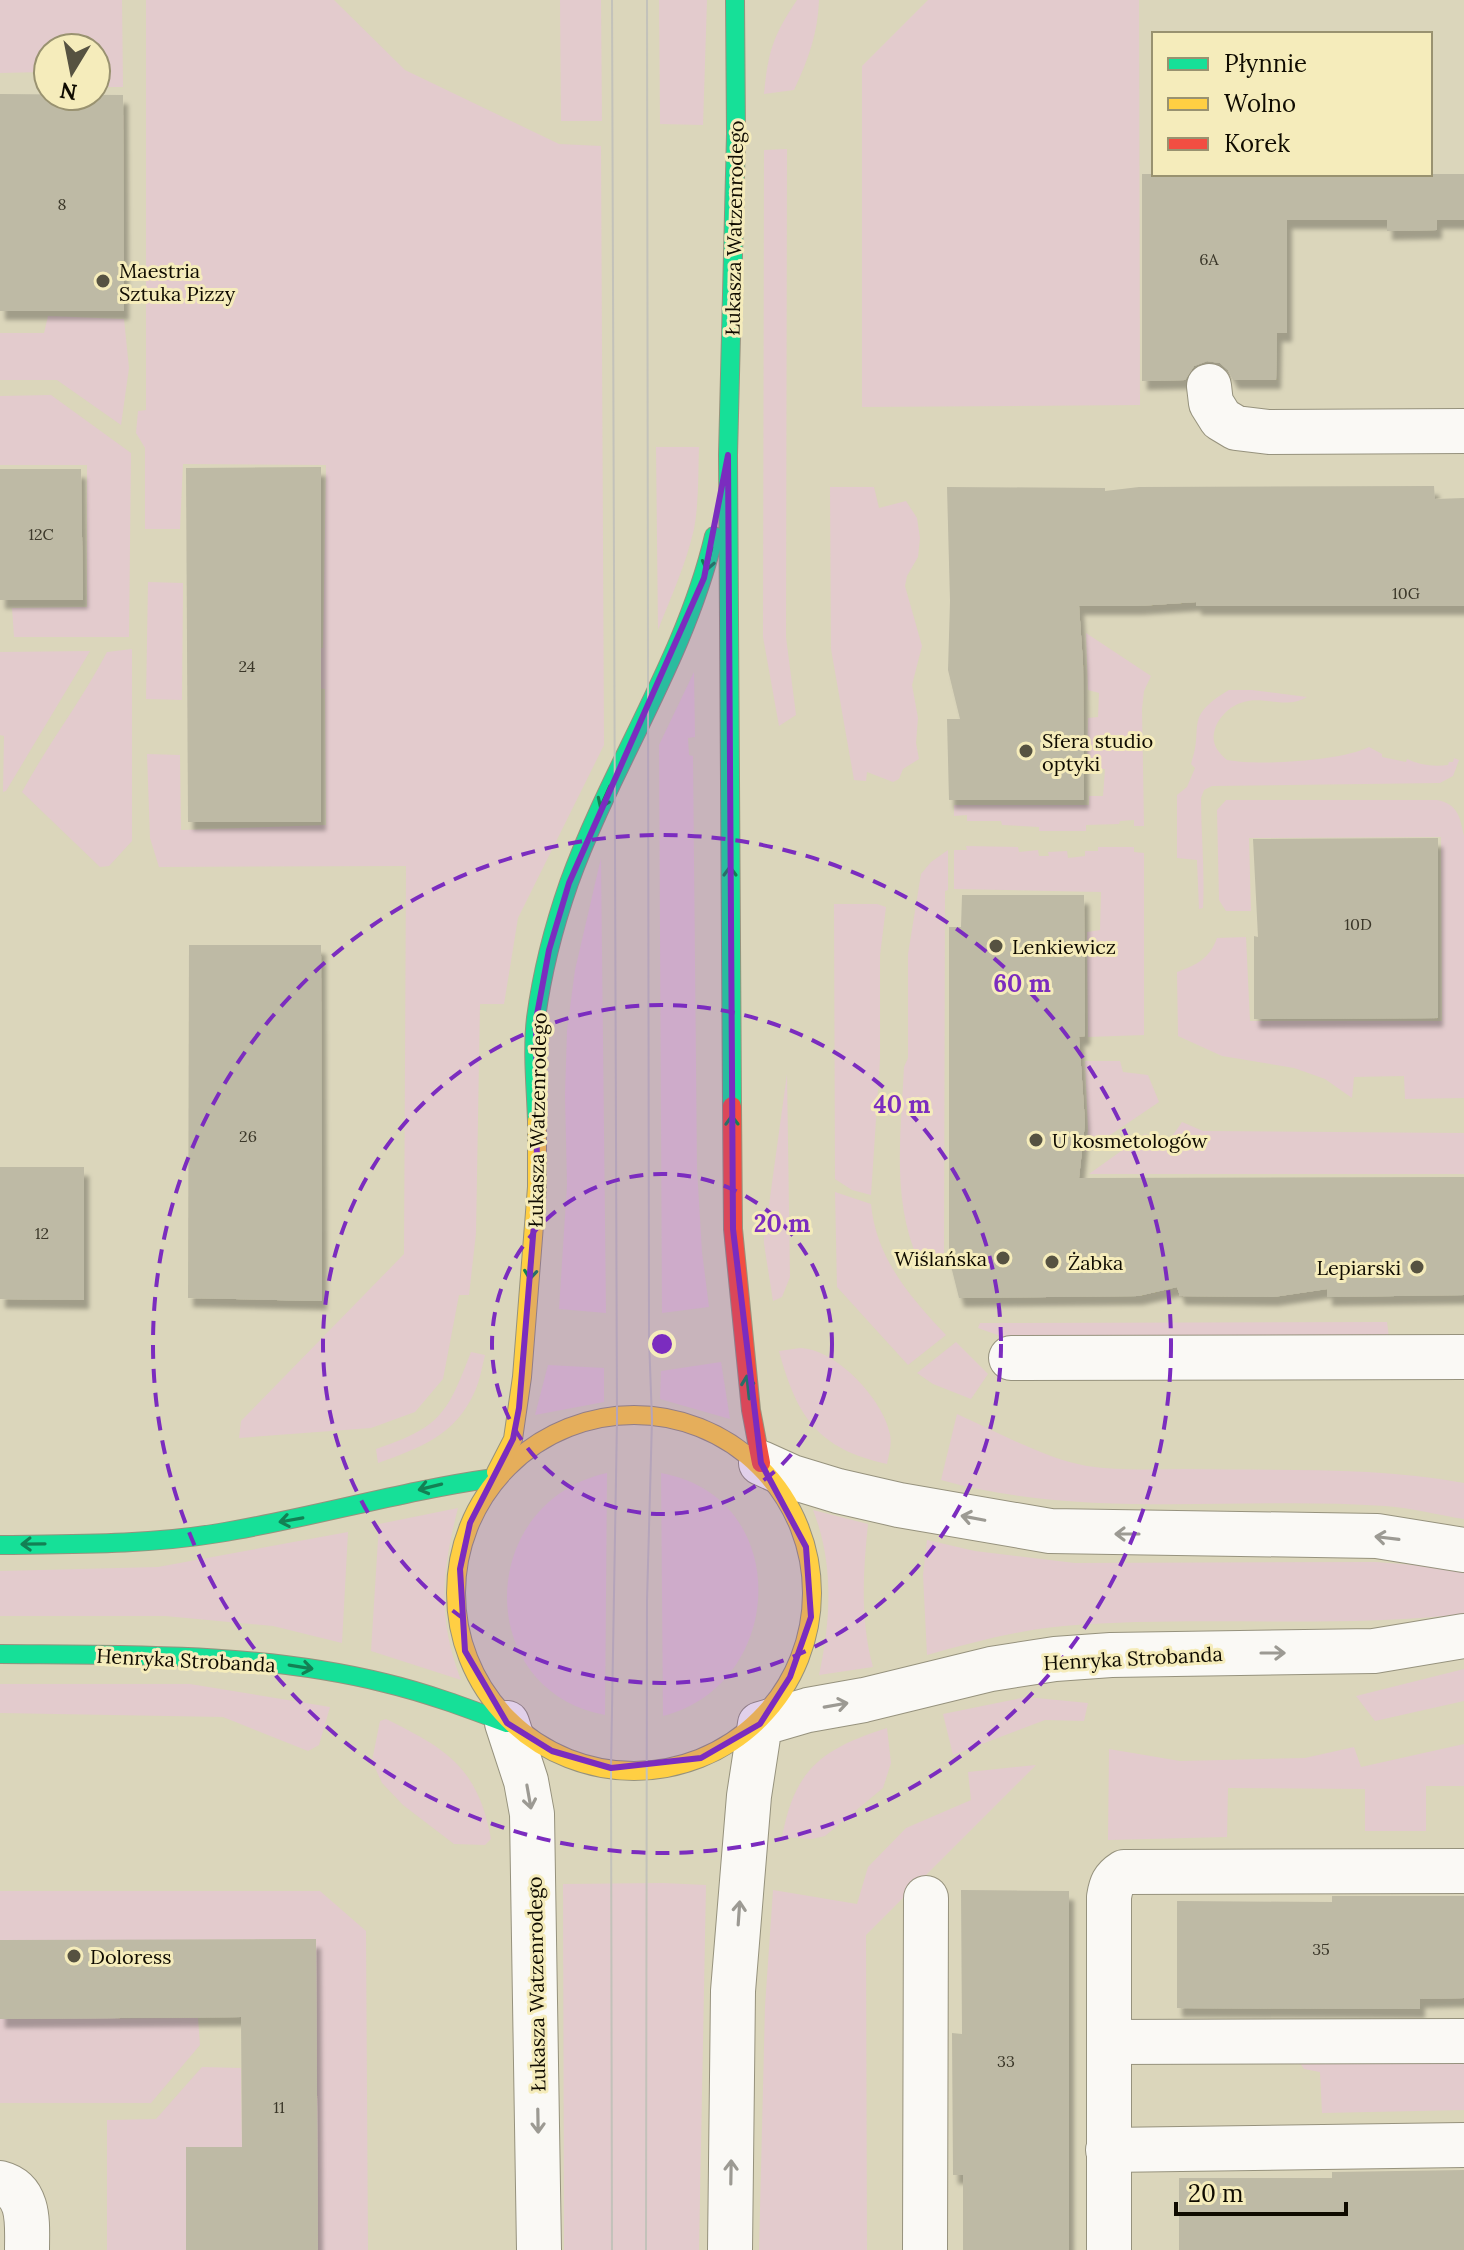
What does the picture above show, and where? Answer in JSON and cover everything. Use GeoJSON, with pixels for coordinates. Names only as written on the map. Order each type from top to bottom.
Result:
{"type":"FeatureCollection","features":[{"type":"Feature","properties":{"kind":"street","name":"Łukasza Watzenrodego"},"geometry":{"type":"LineString","coordinates":[[735,0],[736,134],[728,455],[733,1229],[751,1410],[761,1463]]}},
{"type":"Feature","properties":{"kind":"street"},"geometry":{"type":"LineString","coordinates":[[1209,386],[1211,403],[1221,419],[1236,428],[1269,432],[1464,431]]}},
{"type":"Feature","properties":{"kind":"street","name":"Łukasza Watzenrodego"},"geometry":{"type":"LineString","coordinates":[[539,2250],[532,1814],[526,1781],[507,1723],[481,1685],[465,1651],[457,1602],[460,1569],[470,1523],[513,1439],[519,1408],[537,1187],[536,1020],[549,950],[569,883],[609,788],[670,665],[704,578],[728,455]]}},
{"type":"Feature","properties":{"kind":"street"},"geometry":{"type":"LineString","coordinates":[[1011,1358],[1464,1357]]}},
{"type":"Feature","properties":{"kind":"street"},"geometry":{"type":"LineString","coordinates":[[0,1545],[104,1543],[215,1534],[305,1518],[445,1483],[494,1478],[537,1441],[585,1423],[652,1420],[706,1431],[761,1463],[792,1477],[838,1491],[899,1505],[1050,1531],[1377,1536],[1464,1550]]}},
{"type":"Feature","properties":{"kind":"street"},"geometry":{"type":"LineString","coordinates":[[730,2250],[733,1991],[749,1796],[760,1724],[800,1657],[811,1617],[812,1594],[810,1568],[798,1524],[787,1500],[761,1463]]}},
{"type":"Feature","properties":{"kind":"street","name":"Henryka Strobanda"},"geometry":{"type":"LineString","coordinates":[[0,1654],[205,1657],[354,1675],[469,1706],[507,1723],[552,1751],[611,1768],[628,1769],[701,1758],[734,1742],[760,1724],[808,1710],[864,1700],[991,1669],[1055,1659],[1111,1655],[1374,1651],[1464,1636]]}},
{"type":"Feature","properties":{"kind":"street"},"geometry":{"type":"LineString","coordinates":[[1109,2250],[1111,1884],[1124,1872],[1464,1871]]}},
{"type":"Feature","properties":{"kind":"street"},"geometry":{"type":"LineString","coordinates":[[925,2250],[926,1898]]}},
{"type":"Feature","properties":{"kind":"street"},"geometry":{"type":"LineString","coordinates":[[1109,2042],[1464,2041]]}},
{"type":"Feature","properties":{"kind":"street"},"geometry":{"type":"LineString","coordinates":[[1108,2150],[1464,2145]]}},
{"type":"Feature","properties":{"kind":"street"},"geometry":{"type":"LineString","coordinates":[[0,2183],[10,2185],[23,2201],[27,2211],[27,2250]]}},
{"type":"Feature","properties":{"kind":"highlighted area"},"geometry":{"type":"Polygon","coordinates":[[[728,455],[733,1229],[761,1463],[806,1547],[811,1617],[790,1677],[760,1724],[701,1758],[611,1768],[552,1751],[507,1723],[465,1651],[460,1569],[470,1523],[513,1439],[519,1408],[537,1187],[536,1020],[549,950],[569,883],[704,578],[728,455]]]}},
{"type":"Feature","properties":{"kind":"shaded area"},"geometry":{"type":"Polygon","coordinates":[[[0,0],[122,0],[123,87],[112,87],[112,32],[32,32],[32,72],[0,73],[0,0]]]}},
{"type":"Feature","properties":{"kind":"shaded area"},"geometry":{"type":"Polygon","coordinates":[[[146,0],[334,0],[405,70],[559,144],[601,146],[604,745],[518,918],[504,1004],[480,1004],[476,1233],[469,1295],[459,1295],[443,1379],[415,1412],[371,1428],[239,1438],[241,1421],[404,1254],[406,866],[159,867],[150,838],[147,754],[180,755],[181,830],[326,825],[325,689],[311,687],[311,648],[323,648],[326,465],[183,464],[180,529],[145,529],[145,448],[136,433],[138,411],[146,410],[146,0]]]}},
{"type":"Feature","properties":{"kind":"shaded area"},"geometry":{"type":"Polygon","coordinates":[[[560,0],[601,0],[602,121],[561,121],[560,0]]]}},
{"type":"Feature","properties":{"kind":"shaded area"},"geometry":{"type":"Polygon","coordinates":[[[659,0],[707,0],[703,125],[660,124],[659,0]]]}},
{"type":"Feature","properties":{"kind":"shaded area"},"geometry":{"type":"Polygon","coordinates":[[[797,0],[819,0],[817,24],[808,57],[794,90],[764,94],[773,44],[797,0]]]}},
{"type":"Feature","properties":{"kind":"shaded area"},"geometry":{"type":"Polygon","coordinates":[[[928,0],[1139,0],[1140,405],[862,407],[862,66],[928,0]]]}},
{"type":"Feature","properties":{"kind":"shaded area"},"geometry":{"type":"Polygon","coordinates":[[[787,149],[786,637],[796,715],[779,726],[763,637],[764,150],[787,149]]]}},
{"type":"Feature","properties":{"kind":"shaded area"},"geometry":{"type":"Polygon","coordinates":[[[48,316],[124,319],[129,368],[121,425],[57,380],[0,380],[0,333],[44,333],[48,316]]]}},
{"type":"Feature","properties":{"kind":"shaded area"},"geometry":{"type":"Polygon","coordinates":[[[51,395],[131,453],[129,637],[14,637],[12,608],[87,607],[87,465],[0,465],[0,396],[51,395]]]}},
{"type":"Feature","properties":{"kind":"shaded area"},"geometry":{"type":"Polygon","coordinates":[[[656,447],[699,447],[694,529],[683,568],[658,630],[656,447]]]}},
{"type":"Feature","properties":{"kind":"shaded area"},"geometry":{"type":"Polygon","coordinates":[[[830,487],[874,487],[879,508],[906,501],[917,518],[920,538],[918,557],[905,586],[922,646],[912,685],[918,718],[916,743],[919,759],[903,769],[899,779],[893,782],[867,772],[866,781],[854,780],[831,649],[830,487]]]}},
{"type":"Feature","properties":{"kind":"shaded area"},"geometry":{"type":"Polygon","coordinates":[[[148,582],[183,583],[182,700],[146,699],[148,582]]]}},
{"type":"Feature","properties":{"kind":"shaded area"},"geometry":{"type":"Polygon","coordinates":[[[1086,633],[1151,676],[1144,691],[1142,709],[1144,826],[1134,826],[1134,820],[1120,821],[1119,824],[1086,825],[1086,831],[1039,831],[1039,827],[1002,825],[1001,821],[967,821],[967,815],[954,816],[954,805],[1089,805],[1089,796],[1103,796],[1105,769],[1087,769],[1088,718],[1098,717],[1099,693],[1088,690],[1086,633]]]}},
{"type":"Feature","properties":{"kind":"shaded area"},"geometry":{"type":"Polygon","coordinates":[[[132,649],[132,841],[109,866],[100,867],[22,792],[107,652],[132,649]]]}},
{"type":"Feature","properties":{"kind":"shaded area"},"geometry":{"type":"Polygon","coordinates":[[[90,651],[6,791],[3,792],[0,652],[90,651]]]}},
{"type":"Feature","properties":{"kind":"shaded area"},"geometry":{"type":"Polygon","coordinates":[[[694,672],[695,737],[688,738],[689,755],[693,756],[697,1168],[709,1307],[662,1313],[659,745],[694,672]]]}},
{"type":"Feature","properties":{"kind":"shaded area"},"geometry":{"type":"Polygon","coordinates":[[[1229,690],[1307,697],[1287,703],[1248,701],[1227,711],[1217,723],[1214,741],[1227,760],[1300,761],[1340,756],[1369,747],[1382,757],[1406,762],[1407,759],[1432,766],[1448,765],[1454,758],[1459,760],[1453,776],[1440,783],[1212,786],[1204,790],[1201,798],[1203,908],[1199,909],[1197,860],[1177,858],[1177,795],[1187,787],[1195,768],[1191,764],[1200,715],[1229,690]]]}},
{"type":"Feature","properties":{"kind":"shaded area"},"geometry":{"type":"Polygon","coordinates":[[[1226,800],[1437,800],[1454,808],[1464,836],[1464,1098],[1405,1099],[1404,1076],[1354,1077],[1352,1098],[1325,1079],[1294,1068],[1222,1056],[1178,1036],[1177,972],[1202,960],[1217,938],[1246,937],[1250,1021],[1442,1021],[1441,837],[1249,838],[1251,911],[1226,911],[1219,900],[1217,810],[1226,800]]]}},
{"type":"Feature","properties":{"kind":"shaded area"},"geometry":{"type":"Polygon","coordinates":[[[966,846],[1018,847],[1019,852],[1038,850],[1039,856],[1067,851],[1068,858],[1085,856],[1085,851],[1098,851],[1098,847],[1134,847],[1134,852],[1144,853],[1144,1035],[1088,1037],[1087,932],[1100,930],[1101,892],[954,889],[954,850],[967,850],[966,846]]]}},
{"type":"Feature","properties":{"kind":"shaded area"},"geometry":{"type":"Polygon","coordinates":[[[948,850],[948,890],[945,891],[944,1253],[919,1262],[904,1215],[900,1166],[904,1067],[908,1058],[908,954],[921,874],[948,850]]]}},
{"type":"Feature","properties":{"kind":"shaded area"},"geometry":{"type":"Polygon","coordinates":[[[601,858],[606,1313],[559,1309],[567,1185],[567,1030],[575,970],[601,858]]]}},
{"type":"Feature","properties":{"kind":"shaded area"},"geometry":{"type":"Polygon","coordinates":[[[834,904],[877,904],[886,907],[880,955],[880,1059],[871,1195],[852,1190],[835,1179],[834,904]]]}},
{"type":"Feature","properties":{"kind":"shaded area"},"geometry":{"type":"Polygon","coordinates":[[[1085,1061],[1120,1061],[1123,1072],[1148,1075],[1159,1102],[1085,1152],[1088,1130],[1085,1061]]]}},
{"type":"Feature","properties":{"kind":"shaded area"},"geometry":{"type":"Polygon","coordinates":[[[787,1074],[790,1277],[782,1297],[773,1301],[763,1215],[768,1212],[787,1074]]]}},
{"type":"Feature","properties":{"kind":"shaded area"},"geometry":{"type":"Polygon","coordinates":[[[1182,1122],[1203,1131],[1464,1133],[1464,1174],[1089,1174],[1145,1134],[1167,1139],[1182,1122]]]}},
{"type":"Feature","properties":{"kind":"shaded area"},"geometry":{"type":"Polygon","coordinates":[[[835,1192],[871,1204],[874,1224],[887,1259],[908,1291],[946,1335],[908,1365],[837,1287],[835,1192]]]}},
{"type":"Feature","properties":{"kind":"shaded area"},"geometry":{"type":"Polygon","coordinates":[[[1387,1322],[1389,1337],[1006,1338],[978,1328],[980,1323],[1387,1322]]]}},
{"type":"Feature","properties":{"kind":"shaded area"},"geometry":{"type":"Polygon","coordinates":[[[956,1342],[988,1374],[971,1399],[933,1384],[917,1373],[956,1342]]]}},
{"type":"Feature","properties":{"kind":"shaded area"},"geometry":{"type":"Polygon","coordinates":[[[800,1348],[828,1357],[842,1366],[868,1392],[886,1420],[890,1434],[887,1464],[844,1449],[814,1427],[794,1395],[779,1351],[800,1348]]]}},
{"type":"Feature","properties":{"kind":"shaded area"},"geometry":{"type":"Polygon","coordinates":[[[471,1352],[485,1355],[475,1391],[458,1419],[435,1438],[378,1463],[376,1449],[415,1433],[439,1416],[455,1390],[471,1352]]]}},
{"type":"Feature","properties":{"kind":"shaded area"},"geometry":{"type":"Polygon","coordinates":[[[721,1362],[730,1419],[660,1399],[661,1371],[721,1362]]]}},
{"type":"Feature","properties":{"kind":"shaded area"},"geometry":{"type":"Polygon","coordinates":[[[548,1365],[604,1368],[604,1402],[535,1415],[548,1365]]]}},
{"type":"Feature","properties":{"kind":"shaded area"},"geometry":{"type":"Polygon","coordinates":[[[957,1414],[1039,1451],[1087,1466],[1360,1472],[1464,1483],[1464,1519],[1385,1506],[1106,1503],[1051,1500],[996,1492],[941,1480],[957,1414]]]}},
{"type":"Feature","properties":{"kind":"shaded area"},"geometry":{"type":"Polygon","coordinates":[[[607,1473],[605,1715],[562,1699],[531,1671],[513,1636],[507,1596],[514,1556],[532,1520],[564,1491],[607,1473]]]}},
{"type":"Feature","properties":{"kind":"shaded area"},"geometry":{"type":"Polygon","coordinates":[[[661,1473],[704,1489],[735,1517],[753,1552],[758,1592],[752,1631],[734,1668],[704,1697],[663,1716],[661,1473]]]}},
{"type":"Feature","properties":{"kind":"shaded area"},"geometry":{"type":"Polygon","coordinates":[[[458,1508],[448,1552],[444,1594],[448,1636],[461,1680],[371,1651],[379,1524],[458,1508]]]}},
{"type":"Feature","properties":{"kind":"shaded area"},"geometry":{"type":"Polygon","coordinates":[[[813,1510],[868,1524],[864,1596],[866,1632],[873,1667],[819,1675],[826,1633],[828,1592],[824,1550],[813,1510]]]}},
{"type":"Feature","properties":{"kind":"shaded area"},"geometry":{"type":"Polygon","coordinates":[[[348,1532],[342,1643],[273,1626],[165,1616],[0,1616],[0,1571],[158,1567],[348,1532]]]}},
{"type":"Feature","properties":{"kind":"shaded area"},"geometry":{"type":"Polygon","coordinates":[[[927,1540],[975,1551],[1075,1563],[1376,1562],[1464,1569],[1464,1614],[1364,1621],[1064,1626],[1012,1634],[927,1655],[923,1575],[927,1540]]]}},
{"type":"Feature","properties":{"kind":"shaded area"},"geometry":{"type":"Polygon","coordinates":[[[1464,1669],[1464,1701],[1375,1721],[1356,1696],[1464,1669]]]}},
{"type":"Feature","properties":{"kind":"shaded area"},"geometry":{"type":"Polygon","coordinates":[[[0,1684],[190,1684],[330,1707],[319,1745],[308,1751],[223,1717],[0,1713],[0,1684]]]}},
{"type":"Feature","properties":{"kind":"shaded area"},"geometry":{"type":"Polygon","coordinates":[[[1026,1697],[1088,1703],[1084,1721],[1045,1720],[953,1755],[943,1714],[1026,1697]]]}},
{"type":"Feature","properties":{"kind":"shaded area"},"geometry":{"type":"Polygon","coordinates":[[[386,1719],[443,1751],[468,1778],[485,1815],[491,1839],[485,1845],[454,1844],[403,1805],[382,1783],[372,1761],[380,1721],[386,1719]]]}},
{"type":"Feature","properties":{"kind":"shaded area"},"geometry":{"type":"Polygon","coordinates":[[[887,1728],[891,1763],[883,1788],[825,1836],[812,1839],[782,1837],[795,1794],[815,1764],[845,1744],[887,1728]]]}},
{"type":"Feature","properties":{"kind":"shaded area"},"geometry":{"type":"Polygon","coordinates":[[[1464,1744],[1464,1786],[1426,1786],[1426,1831],[1365,1831],[1365,1789],[1228,1788],[1227,1837],[1108,1840],[1109,1749],[1180,1761],[1305,1758],[1354,1747],[1361,1767],[1464,1744]]]}},
{"type":"Feature","properties":{"kind":"shaded area"},"geometry":{"type":"Polygon","coordinates":[[[1036,1765],[866,1935],[867,2250],[759,2250],[765,2006],[773,1890],[857,1904],[868,1867],[906,1828],[971,1800],[968,1772],[1036,1765]]]}},
{"type":"Feature","properties":{"kind":"shaded area"},"geometry":{"type":"Polygon","coordinates":[[[563,1884],[706,1885],[699,2250],[564,2250],[563,1884]]]}},
{"type":"Feature","properties":{"kind":"shaded area"},"geometry":{"type":"Polygon","coordinates":[[[0,1891],[320,1891],[366,1931],[368,2250],[318,2250],[316,1939],[0,1941],[0,1891]]]}},
{"type":"Feature","properties":{"kind":"shaded area"},"geometry":{"type":"Polygon","coordinates":[[[198,2018],[200,2045],[151,2103],[0,2103],[0,2019],[198,2018]]]}},
{"type":"Feature","properties":{"kind":"shaded area"},"geometry":{"type":"Polygon","coordinates":[[[1296,2057],[1464,2058],[1464,2110],[1322,2113],[1320,2072],[1304,2069],[1296,2057]]]}},
{"type":"Feature","properties":{"kind":"shaded area"},"geometry":{"type":"Polygon","coordinates":[[[202,2067],[241,2068],[242,2147],[186,2148],[186,2250],[107,2250],[107,2120],[156,2119],[202,2067]]]}},
{"type":"Feature","properties":{"kind":"building"},"geometry":{"type":"Polygon","coordinates":[[[0,94],[32,94],[32,112],[112,112],[112,95],[123,95],[124,311],[0,311],[0,94]]]}},
{"type":"Feature","properties":{"kind":"building"},"geometry":{"type":"Polygon","coordinates":[[[1142,174],[1464,174],[1464,220],[1437,220],[1437,230],[1387,231],[1387,220],[1287,220],[1287,333],[1277,333],[1276,380],[1233,380],[1220,363],[1207,361],[1194,366],[1185,380],[1142,381],[1142,174]]]}},
{"type":"Feature","properties":{"kind":"building"},"geometry":{"type":"Polygon","coordinates":[[[321,467],[321,822],[188,822],[186,468],[321,467]]]}},
{"type":"Feature","properties":{"kind":"building"},"geometry":{"type":"Polygon","coordinates":[[[0,469],[81,469],[83,600],[0,600],[0,469]]]}},
{"type":"Feature","properties":{"kind":"building"},"geometry":{"type":"Polygon","coordinates":[[[1434,486],[1435,499],[1464,498],[1464,606],[1196,606],[1196,602],[1079,606],[1083,664],[1084,800],[949,800],[947,719],[960,719],[948,670],[947,487],[1105,488],[1105,491],[1139,487],[1434,486]]]}},
{"type":"Feature","properties":{"kind":"building"},"geometry":{"type":"Polygon","coordinates":[[[1438,838],[1438,1018],[1254,1019],[1254,936],[1258,937],[1253,839],[1438,838]]]}},
{"type":"Feature","properties":{"kind":"building"},"geometry":{"type":"Polygon","coordinates":[[[962,895],[1084,895],[1085,1036],[1079,1037],[1085,1123],[1079,1178],[1464,1177],[1464,1295],[1327,1297],[1327,1289],[1273,1297],[1180,1296],[1177,1287],[1138,1296],[959,1298],[949,1258],[949,927],[961,927],[962,895]]]}},
{"type":"Feature","properties":{"kind":"building"},"geometry":{"type":"Polygon","coordinates":[[[189,945],[321,945],[322,1301],[188,1298],[189,945]]]}},
{"type":"Feature","properties":{"kind":"building"},"geometry":{"type":"Polygon","coordinates":[[[0,1167],[84,1167],[84,1300],[0,1299],[0,1167]]]}},
{"type":"Feature","properties":{"kind":"building"},"geometry":{"type":"Polygon","coordinates":[[[961,1890],[1069,1891],[1069,2250],[963,2250],[963,2175],[953,2175],[952,2033],[962,2034],[961,1890]]]}},
{"type":"Feature","properties":{"kind":"building"},"geometry":{"type":"Polygon","coordinates":[[[1332,1896],[1464,1896],[1464,1998],[1420,1999],[1420,2009],[1177,2008],[1177,1901],[1332,1902],[1332,1896]]]}},
{"type":"Feature","properties":{"kind":"building"},"geometry":{"type":"Polygon","coordinates":[[[316,1939],[318,2250],[186,2250],[186,2147],[242,2147],[241,2017],[0,2019],[0,1940],[316,1939]]]}},
{"type":"Feature","properties":{"kind":"building"},"geometry":{"type":"Polygon","coordinates":[[[1464,2170],[1464,2250],[1179,2250],[1179,2178],[1332,2178],[1332,2172],[1464,2170]]]}},
{"type":"Feature","properties":{"kind":"tram line"},"geometry":{"type":"LineString","coordinates":[[612,0],[617,1420],[611,1768],[612,2250]]}},
{"type":"Feature","properties":{"kind":"tram line"},"geometry":{"type":"LineString","coordinates":[[646,2250],[647,1601],[652,1420],[649,1339],[647,0]]}},
{"type":"Feature","properties":{"kind":"traffic: fast"},"geometry":{"type":"LineString","coordinates":[[732,1106],[728,455],[736,134],[735,0]]}},
{"type":"Feature","properties":{"kind":"traffic: fast"},"geometry":{"type":"LineString","coordinates":[[537,1121],[536,1018],[558,916],[586,839],[685,625],[714,536]]}},
{"type":"Feature","properties":{"kind":"traffic: fast"},"geometry":{"type":"LineString","coordinates":[[0,1545],[110,1543],[192,1537],[494,1478]]}},
{"type":"Feature","properties":{"kind":"traffic: fast"},"geometry":{"type":"LineString","coordinates":[[0,1654],[194,1657],[290,1666],[401,1687],[507,1723]]}},
{"type":"Feature","properties":{"kind":"traffic: slow"},"geometry":{"type":"LineString","coordinates":[[496,1472],[513,1439],[522,1377],[537,1187],[537,1121]]}},
{"type":"Feature","properties":{"kind":"traffic: slow"},"geometry":{"type":"LineString","coordinates":[[634,1415],[669,1419],[702,1429],[733,1445],[760,1467],[782,1494],[798,1525],[808,1558],[812,1593],[808,1628],[798,1661],[782,1692],[760,1719],[733,1741],[702,1757],[669,1767],[634,1771],[599,1767],[566,1757],[535,1741],[508,1719],[486,1692],[470,1661],[460,1628],[456,1593],[460,1558],[470,1525],[486,1494],[508,1467],[535,1445],[566,1429],[599,1419],[634,1415]]}},
{"type":"Feature","properties":{"kind":"traffic: jam"},"geometry":{"type":"LineString","coordinates":[[732,1106],[733,1229],[751,1410],[761,1463]]}},
{"type":"Feature","properties":{"kind":"place","name":"Maestria Sztuka Pizzy"},"geometry":{"type":"Point","coordinates":[103,281]}},
{"type":"Feature","properties":{"kind":"place","name":"Sfera studio optyki"},"geometry":{"type":"Point","coordinates":[1026,751]}},
{"type":"Feature","properties":{"kind":"place","name":"Lenkiewicz"},"geometry":{"type":"Point","coordinates":[996,946]}},
{"type":"Feature","properties":{"kind":"place","name":"U kosmetologów"},"geometry":{"type":"Point","coordinates":[1036,1140]}},
{"type":"Feature","properties":{"kind":"place","name":"Wiślańska"},"geometry":{"type":"Point","coordinates":[1003,1258]}},
{"type":"Feature","properties":{"kind":"place","name":"Żabka"},"geometry":{"type":"Point","coordinates":[1052,1262]}},
{"type":"Feature","properties":{"kind":"place","name":"Lepiarski"},"geometry":{"type":"Point","coordinates":[1417,1267]}},
{"type":"Feature","properties":{"kind":"place","name":"Doloress"},"geometry":{"type":"Point","coordinates":[74,1956]}}]}
